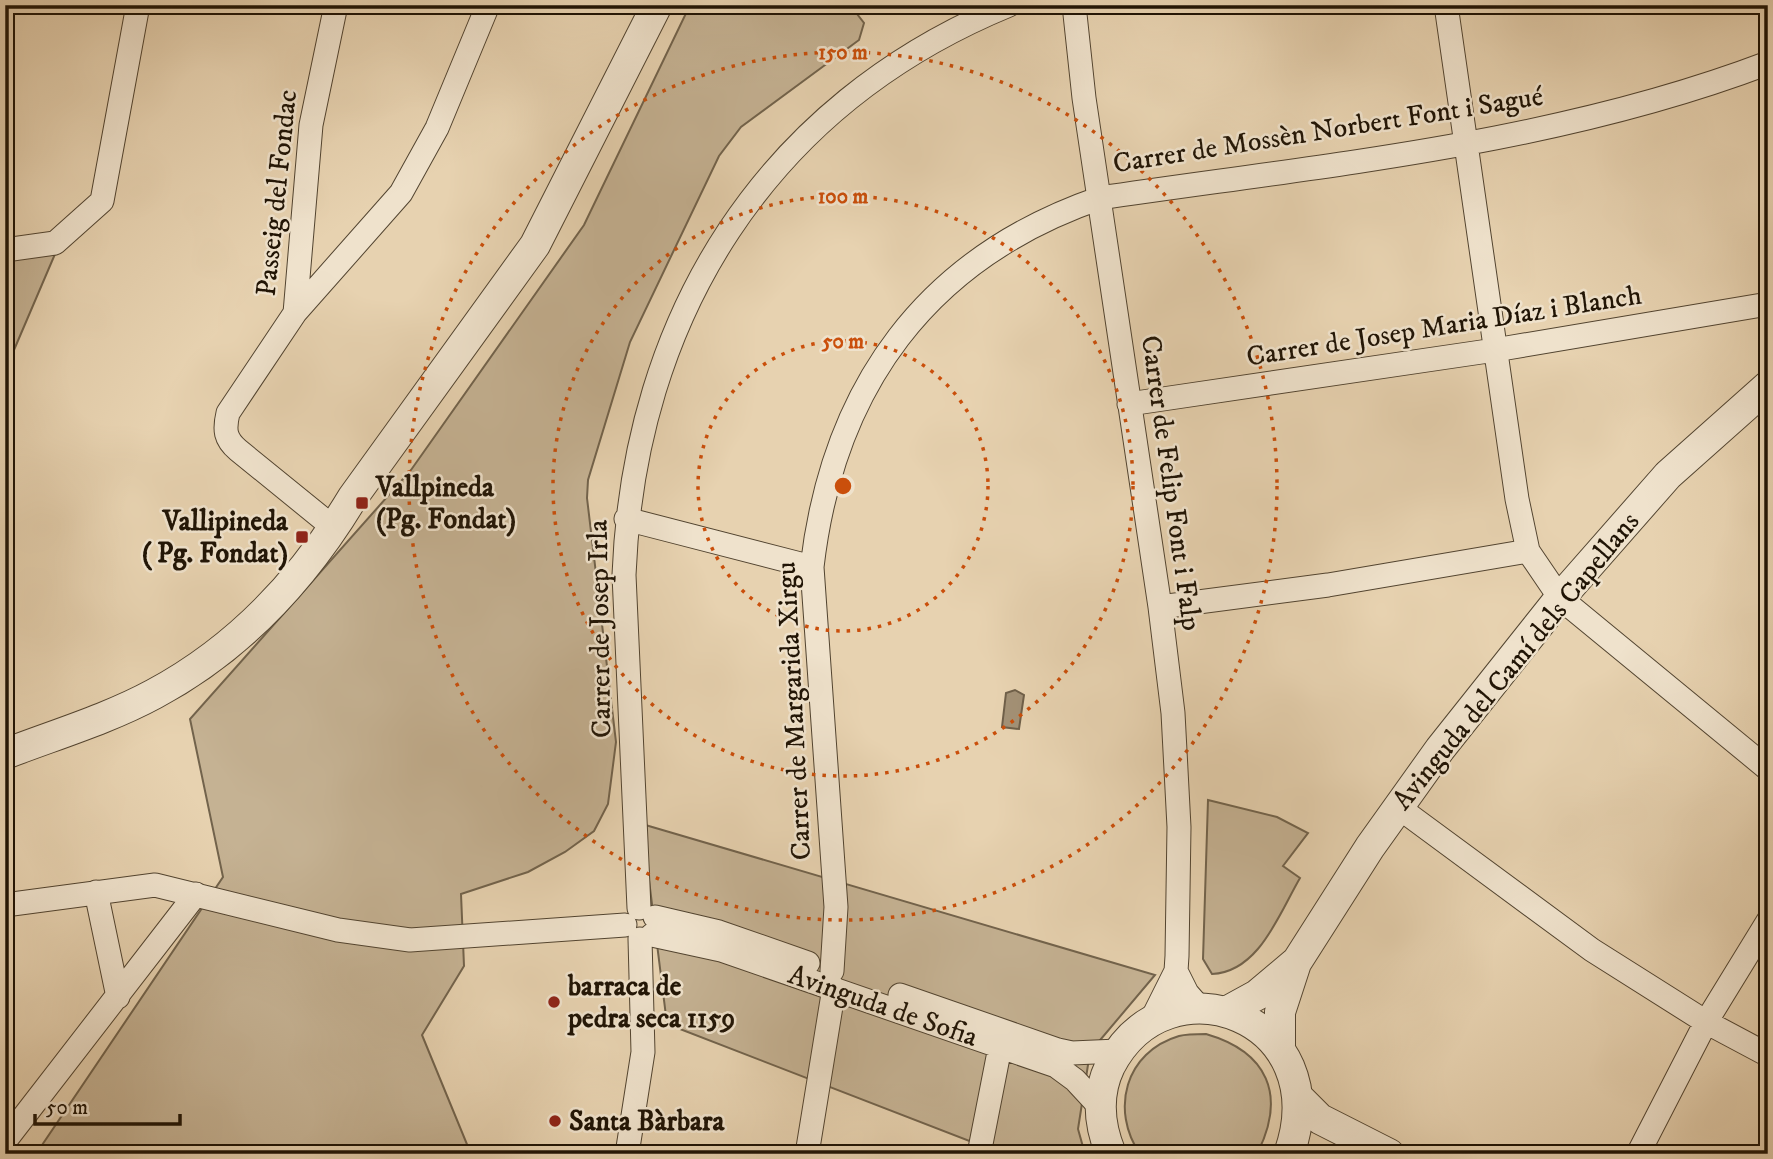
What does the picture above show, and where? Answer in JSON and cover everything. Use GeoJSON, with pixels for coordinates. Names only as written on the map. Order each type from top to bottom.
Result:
{"type":"FeatureCollection","features":[{"type":"Feature","properties":{"kind":"street"},"geometry":{"type":"LineString","coordinates":[[5,250],[55,243],[102,201],[138,5]]}},
{"type":"Feature","properties":{"kind":"street","name":"Passeig del Fondac"},"geometry":{"type":"LineString","coordinates":[[334,528],[228,441],[225,427],[228,413],[295,313],[311,125],[335,5]]}},
{"type":"Feature","properties":{"kind":"street"},"geometry":{"type":"LineString","coordinates":[[295,313],[401,193],[437,128],[488,5]]}},
{"type":"Feature","properties":{"kind":"street"},"geometry":{"type":"LineString","coordinates":[[5,754],[152,695],[227,648],[282,596],[334,528],[353,497],[535,245],[657,5]]}},
{"type":"Feature","properties":{"kind":"street","name":"Carrer de Josep Irla"},"geometry":{"type":"LineString","coordinates":[[627,1154],[643,1052],[642,925],[624,575],[626,519],[638,445],[665,354],[690,296],[738,217],[793,150],[838,108],[882,73],[932,42],[1009,5]]}},
{"type":"Feature","properties":{"kind":"street","name":"Carrer de Felip Font i Falp"},"geometry":{"type":"LineString","coordinates":[[1074,5],[1160,607],[1172,713],[1179,827],[1176,971],[1151,1021]]}},
{"type":"Feature","properties":{"kind":"street"},"geometry":{"type":"LineString","coordinates":[[1446,5],[1517,499],[1528,551],[1560,598],[1768,769]]}},
{"type":"Feature","properties":{"kind":"street","name":"Carrer de Mossèn Norbert Font i Sagué"},"geometry":{"type":"LineString","coordinates":[[1100,198],[1465,144],[1635,106],[1768,64]]}},
{"type":"Feature","properties":{"kind":"street","name":"Carrer de Margarida Xirgu"},"geometry":{"type":"LineString","coordinates":[[807,1154],[833,980],[836,907],[811,567],[818,512],[842,434],[868,382],[894,342],[925,304],[985,256],[1063,210],[1100,198]]}},
{"type":"Feature","properties":{"kind":"street","name":"Carrer de Josep Maria Díaz i Blanch"},"geometry":{"type":"LineString","coordinates":[[1129,404],[1495,349],[1768,304]]}},
{"type":"Feature","properties":{"kind":"street","name":"Avinguda del Camí dels Capellans"},"geometry":{"type":"LineString","coordinates":[[1280,1048],[1280,1012],[1296,963],[1398,807],[1440,749],[1560,598],[1668,475],[1768,386]]}},
{"type":"Feature","properties":{"kind":"street"},"geometry":{"type":"LineString","coordinates":[[626,519],[811,567]]}},
{"type":"Feature","properties":{"kind":"street"},"geometry":{"type":"LineString","coordinates":[[1160,607],[1328,584],[1528,551]]}},
{"type":"Feature","properties":{"kind":"street"},"geometry":{"type":"LineString","coordinates":[[1398,807],[1592,950],[1706,1022],[1768,1055]]}},
{"type":"Feature","properties":{"kind":"street","name":"Avinguda de Sofia"},"geometry":{"type":"LineString","coordinates":[[5,905],[155,886],[338,930],[410,940],[642,925],[721,950],[833,980],[1058,1050],[1072,1053],[1118,1051]]}},
{"type":"Feature","properties":{"kind":"street"},"geometry":{"type":"LineString","coordinates":[[96,892],[118,997]]}},
{"type":"Feature","properties":{"kind":"street"},"geometry":{"type":"LineString","coordinates":[[5,1141],[196,894]]}},
{"type":"Feature","properties":{"kind":"street"},"geometry":{"type":"LineString","coordinates":[[1638,1154],[1706,1022],[1768,921]]}},
{"type":"Feature","properties":{"kind":"street","name":"Avinguda del Camí dels Capellans"},"geometry":{"type":"LineString","coordinates":[[1151,1021],[1176,1011],[1214,1010],[1258,995],[1296,963]]}},
{"type":"Feature","properties":{"kind":"street"},"geometry":{"type":"LineString","coordinates":[[1176,971],[1187,993],[1214,1010],[1256,1026],[1280,1048],[1293,1072],[1299,1098],[1298,1127],[1289,1154]]}},
{"type":"Feature","properties":{"kind":"street","name":"Avinguda de Sofia"},"geometry":{"type":"LineString","coordinates":[[833,980],[1000,1047],[1056,1066],[1075,1080],[1100,1107]]}},
{"type":"Feature","properties":{"kind":"street"},"geometry":{"type":"LineString","coordinates":[[1111,1154],[1103,1136],[1100,1107],[1104,1078],[1118,1051],[1151,1021]]}},
{"type":"Feature","properties":{"kind":"street"},"geometry":{"type":"LineString","coordinates":[[979,1154],[1000,1047]]}},
{"type":"Feature","properties":{"kind":"street"},"geometry":{"type":"LineString","coordinates":[[1299,1098],[1320,1119],[1389,1154]]}},
{"type":"Feature","properties":{"kind":"shaded area"},"geometry":{"type":"Polygon","coordinates":[[[690,5],[850,5],[864,23],[859,40],[741,127],[719,156],[630,342],[588,480],[587,498],[616,742],[608,804],[594,831],[565,852],[528,872],[461,894],[464,966],[422,1035],[471,1154],[36,1154],[223,877],[190,719],[411,470],[584,225],[690,5]]]}},
{"type":"Feature","properties":{"kind":"shaded area"},"geometry":{"type":"Polygon","coordinates":[[[55,254],[5,371],[5,261],[55,254]]]}},
{"type":"Feature","properties":{"kind":"shaded area"},"geometry":{"type":"Polygon","coordinates":[[[1015,690],[1024,695],[1019,729],[1002,727],[1006,693],[1015,690]]]}},
{"type":"Feature","properties":{"kind":"shaded area"},"geometry":{"type":"Polygon","coordinates":[[[1208,800],[1277,817],[1308,833],[1283,866],[1300,878],[1266,939],[1243,963],[1228,971],[1212,974],[1203,959],[1208,800]]]}},
{"type":"Feature","properties":{"kind":"shaded area"},"geometry":{"type":"Polygon","coordinates":[[[642,824],[1155,975],[1090,1052],[1078,1129],[1085,1154],[1003,1154],[667,1024],[642,824]]]}},
{"type":"Feature","properties":{"kind":"shaded area"},"geometry":{"type":"Polygon","coordinates":[[[1206,1034],[1244,1052],[1257,1064],[1266,1078],[1270,1094],[1270,1112],[1258,1152],[1140,1154],[1131,1137],[1125,1102],[1128,1084],[1135,1069],[1146,1055],[1161,1044],[1179,1036],[1206,1034]]]}},
{"type":"Feature","properties":{"kind":"place","name":"Vallpineda (Pg. Fondat)"},"geometry":{"type":"Point","coordinates":[362,503]}},
{"type":"Feature","properties":{"kind":"place","name":"Vallipineda ( Pg. Fondat)"},"geometry":{"type":"Point","coordinates":[302,537]}},
{"type":"Feature","properties":{"kind":"place","name":"barraca de pedra seca 1159"},"geometry":{"type":"Point","coordinates":[554,1002]}},
{"type":"Feature","properties":{"kind":"place","name":"Santa Bàrbara"},"geometry":{"type":"Point","coordinates":[555,1121]}}]}
